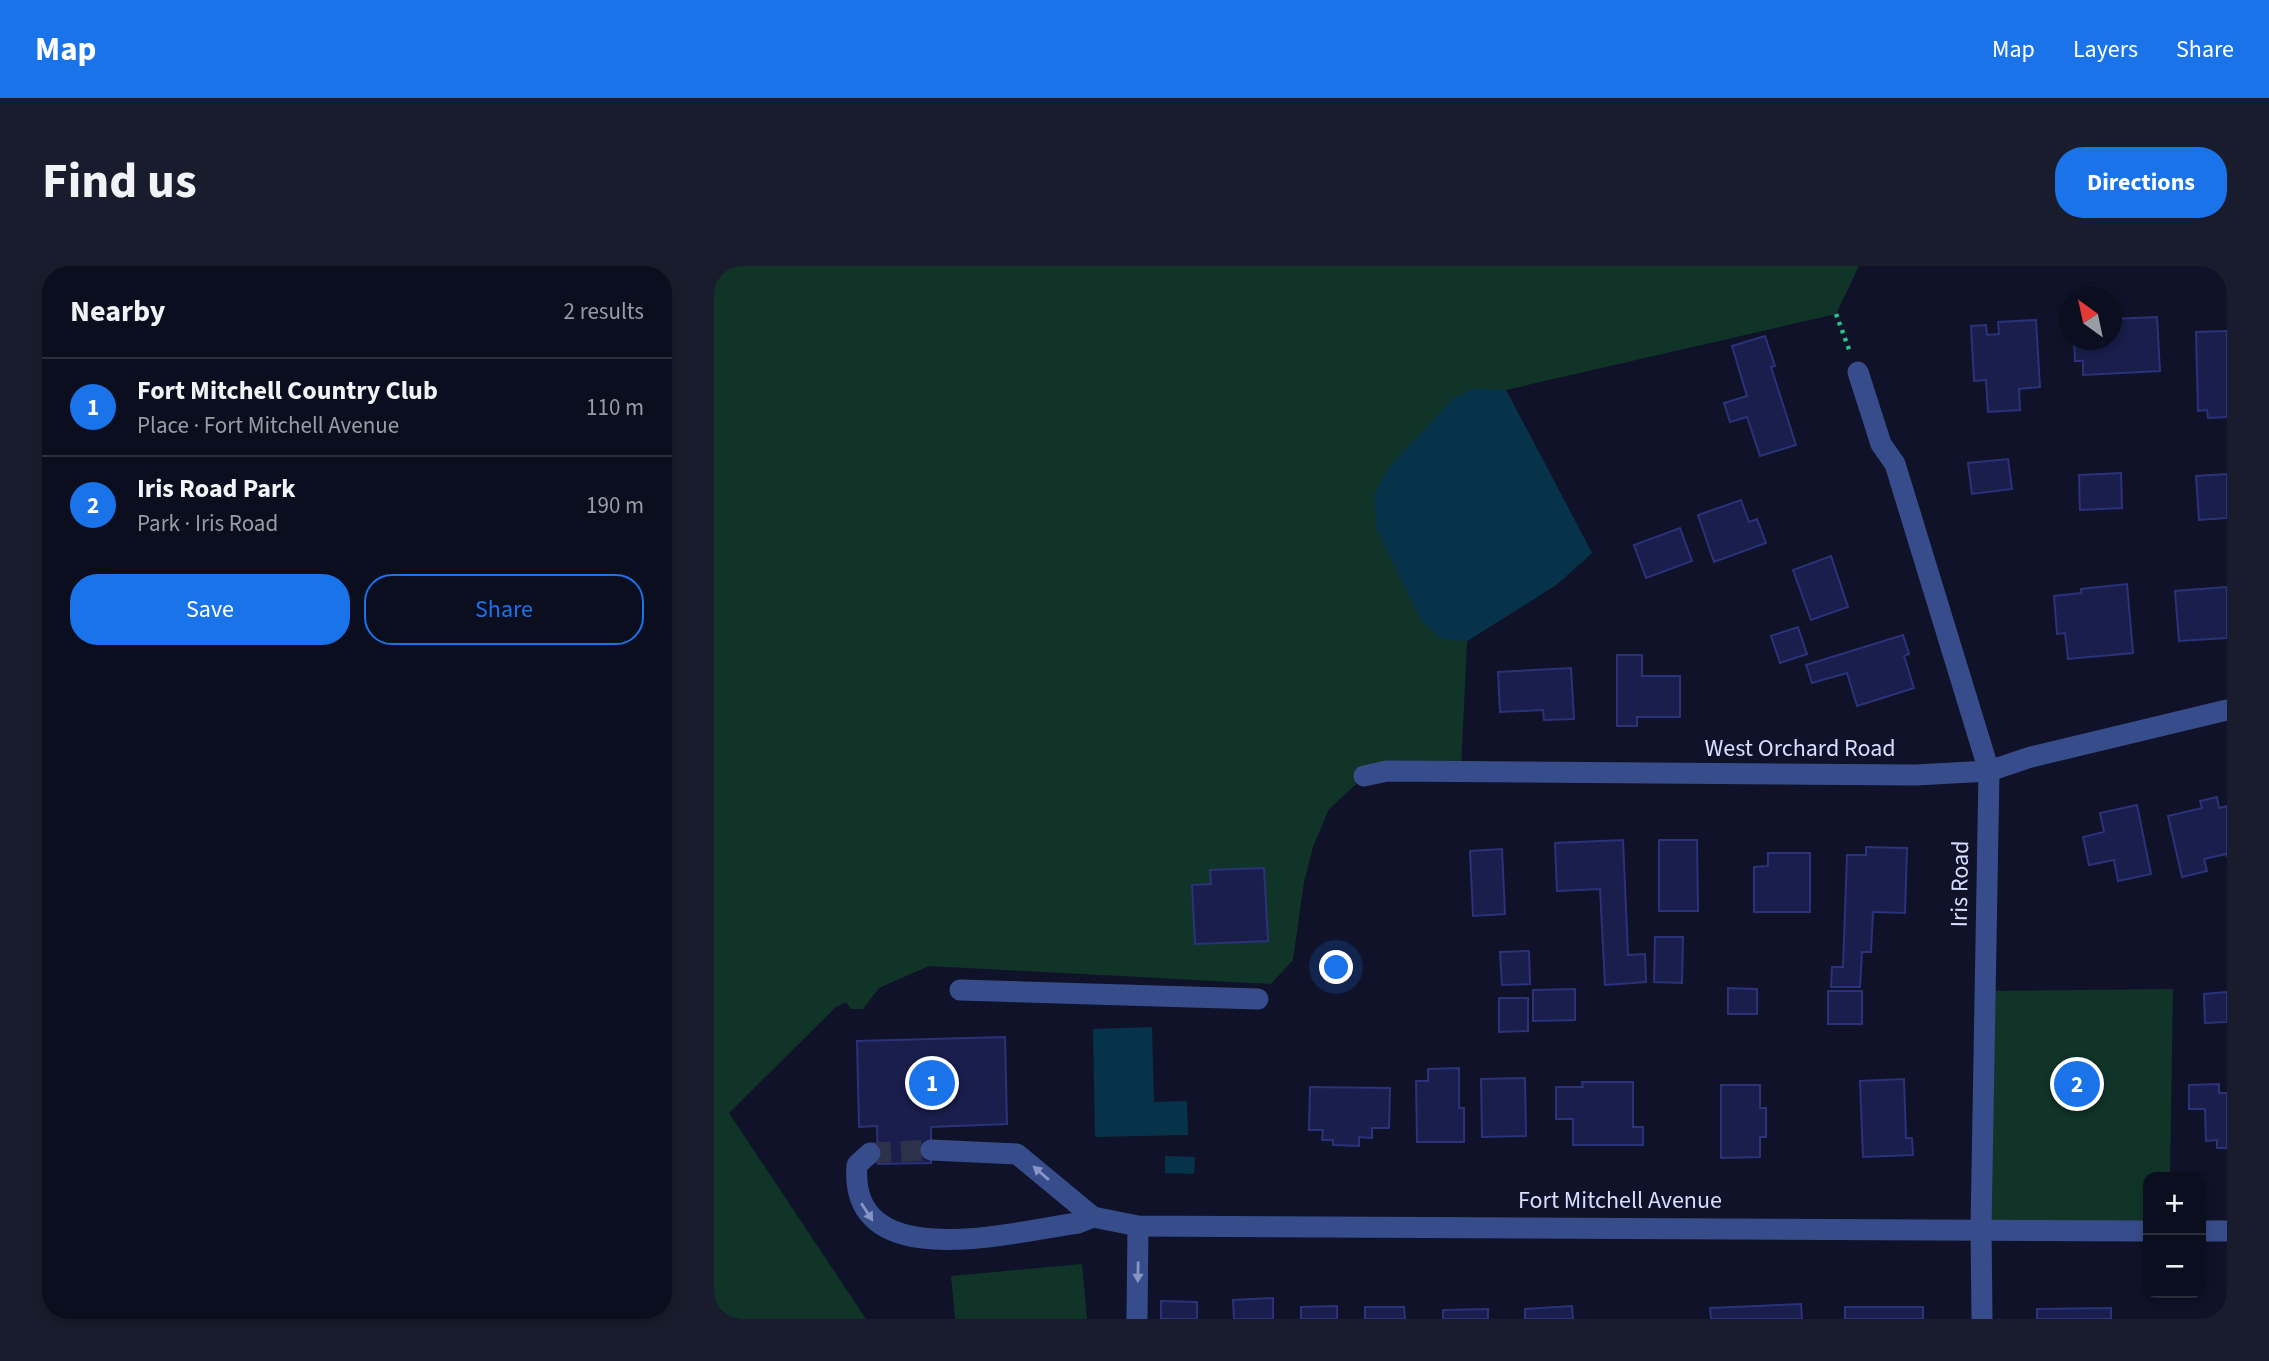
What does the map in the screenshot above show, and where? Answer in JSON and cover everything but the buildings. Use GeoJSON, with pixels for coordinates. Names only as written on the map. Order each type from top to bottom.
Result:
{"type":"FeatureCollection","features":[{"type":"Feature","properties":{"kind":"street","name":"Iris Road"},"geometry":{"type":"LineString","coordinates":[[1858,372],[1881,444],[1895,464],[1989,771],[1981,1228],[1982,1319]]}},
{"type":"Feature","properties":{"kind":"street","name":"West Orchard Road"},"geometry":{"type":"LineString","coordinates":[[1364,776],[1387,771],[1902,775],[1989,771],[2031,757],[2227,710]]}},
{"type":"Feature","properties":{"kind":"street"},"geometry":{"type":"LineString","coordinates":[[960,990],[1258,999]]}},
{"type":"Feature","properties":{"kind":"street"},"geometry":{"type":"LineString","coordinates":[[870,1153],[857,1165],[855,1185],[864,1211],[874,1222],[894,1233],[926,1240],[970,1237],[1078,1223],[1093,1217],[1017,1154],[931,1150]]}},
{"type":"Feature","properties":{"kind":"street","name":"Fort Mitchell Avenue"},"geometry":{"type":"LineString","coordinates":[[1093,1217],[1138,1226],[1981,1228],[2143,1231]]}},
{"type":"Feature","properties":{"kind":"street"},"geometry":{"type":"LineString","coordinates":[[1137,1319],[1138,1226]]}},
{"type":"Feature","properties":{"kind":"street"},"geometry":{"type":"LineString","coordinates":[[2206,1231],[2227,1231]]}},
{"type":"Feature","properties":{"kind":"path"},"geometry":{"type":"LineString","coordinates":[[1836,314],[1858,372]]}},
{"type":"Feature","properties":{"kind":"green space"},"geometry":{"type":"Polygon","coordinates":[[[714,266],[1859,266],[1836,314],[1506,390],[1592,553],[1556,585],[1467,641],[1461,771],[1365,776],[1329,809],[1313,847],[1304,882],[1293,960],[1271,984],[929,966],[879,988],[863,1009],[851,1009],[846,1002],[836,1007],[729,1113],[866,1319],[714,1319],[714,266]]]}},
{"type":"Feature","properties":{"kind":"green space"},"geometry":{"type":"Polygon","coordinates":[[[2173,989],[2170,1172],[2143,1172],[2143,1231],[1981,1228],[1984,991],[2173,989]]]}},
{"type":"Feature","properties":{"kind":"green space"},"geometry":{"type":"Polygon","coordinates":[[[1082,1264],[1087,1319],[955,1319],[951,1276],[1082,1264]]]}},
{"type":"Feature","properties":{"kind":"water"},"geometry":{"type":"Polygon","coordinates":[[[1474,388],[1506,390],[1592,553],[1556,585],[1467,641],[1442,639],[1422,622],[1377,530],[1374,495],[1389,467],[1454,398],[1474,388]]]}},
{"type":"Feature","properties":{"kind":"water"},"geometry":{"type":"Polygon","coordinates":[[[1152,1027],[1154,1102],[1187,1101],[1188,1135],[1095,1137],[1093,1029],[1152,1027]]]}},
{"type":"Feature","properties":{"kind":"water"},"geometry":{"type":"Polygon","coordinates":[[[1165,1156],[1195,1157],[1194,1174],[1165,1173],[1165,1156]]]}},
{"type":"Feature","properties":{"kind":"tunnel"},"geometry":{"type":"LineString","coordinates":[[870,1153],[931,1150]]}},
{"type":"Feature","properties":{"kind":"place","name":"Fort Mitchell Country Club"},"geometry":{"type":"Point","coordinates":[932,1083]}},
{"type":"Feature","properties":{"kind":"place","name":"Iris Road Park"},"geometry":{"type":"Point","coordinates":[2077,1084]}}]}
